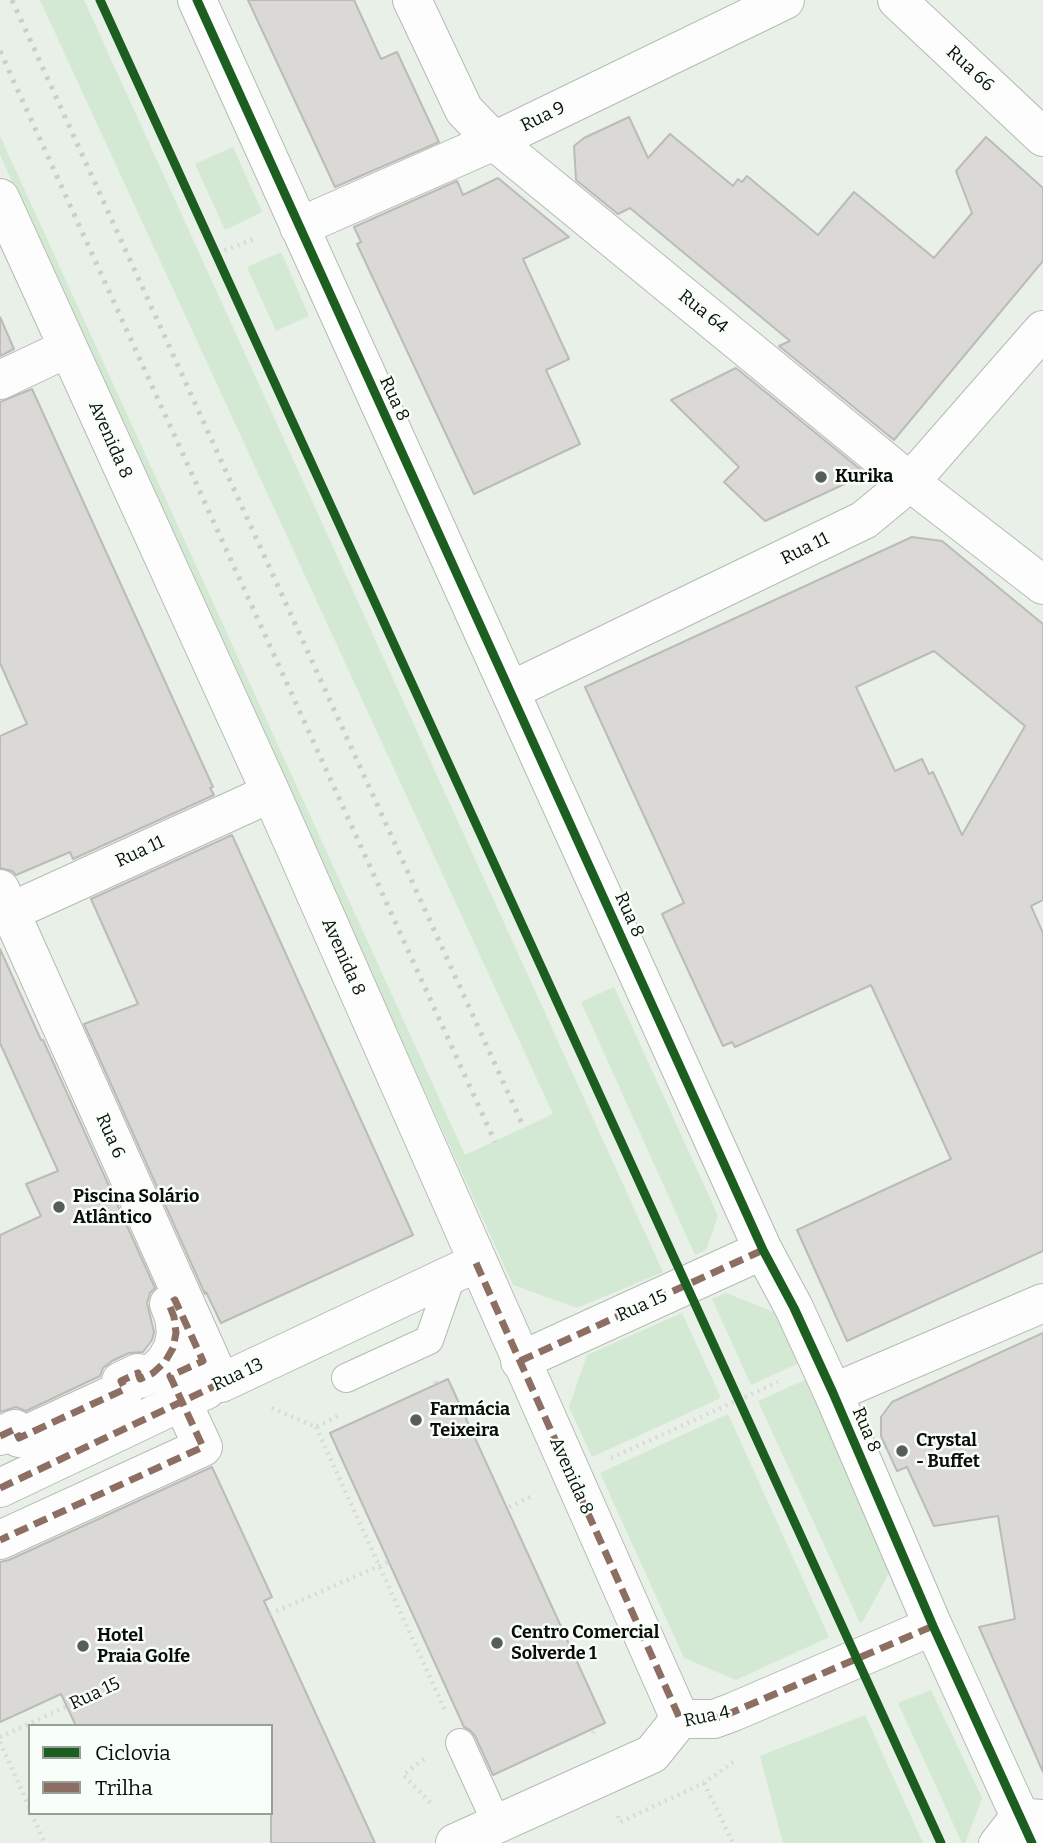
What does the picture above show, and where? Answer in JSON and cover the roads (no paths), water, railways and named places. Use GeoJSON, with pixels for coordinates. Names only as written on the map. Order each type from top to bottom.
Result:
{"type":"FeatureCollection","features":[{"type":"Feature","properties":{"kind":"street","name":"Rua 8"},"geometry":{"type":"LineString","coordinates":[[197,0],[763,1250],[794,1308],[826,1378],[933,1626],[1031,1823]]}},
{"type":"Feature","properties":{"kind":"street","name":"Rua 64"},"geometry":{"type":"LineString","coordinates":[[412,0],[464,110],[494,141],[910,482],[1043,585]]}},
{"type":"Feature","properties":{"kind":"street","name":"Rua 9"},"geometry":{"type":"LineString","coordinates":[[299,227],[494,141],[785,0]]}},
{"type":"Feature","properties":{"kind":"street","name":"Rua 66"},"geometry":{"type":"LineString","coordinates":[[897,0],[1043,137]]}},
{"type":"Feature","properties":{"kind":"street","name":"Avenida 8"},"geometry":{"type":"LineString","coordinates":[[0,198],[271,793],[464,1268],[520,1361],[680,1719]]}},
{"type":"Feature","properties":{"kind":"street","name":"Rua 11"},"geometry":{"type":"LineString","coordinates":[[510,691],[864,520],[910,482],[1043,330]]}},
{"type":"Feature","properties":{"kind":"street"},"geometry":{"type":"LineString","coordinates":[[0,380],[68,348]]}},
{"type":"Feature","properties":{"kind":"street","name":"Rua 11"},"geometry":{"type":"LineString","coordinates":[[5,900],[271,793]]}},
{"type":"Feature","properties":{"kind":"street","name":"Rua 6"},"geometry":{"type":"LineString","coordinates":[[5,900],[221,1384]]}},
{"type":"Feature","properties":{"kind":"street","name":"Rua 15"},"geometry":{"type":"LineString","coordinates":[[520,1361],[763,1250]]}},
{"type":"Feature","properties":{"kind":"street","name":"Rua 13"},"geometry":{"type":"LineString","coordinates":[[0,1488],[464,1268]]}},
{"type":"Feature","properties":{"kind":"street"},"geometry":{"type":"LineString","coordinates":[[0,1436],[15,1429],[19,1438],[125,1389],[121,1381],[138,1373],[140,1379],[153,1373],[165,1362],[173,1348],[176,1333],[169,1304],[175,1300],[203,1361],[170,1376],[203,1447],[0,1540]]}},
{"type":"Feature","properties":{"kind":"street"},"geometry":{"type":"LineString","coordinates":[[826,1378],[1043,1303]]}},
{"type":"Feature","properties":{"kind":"street","name":"Rua 4"},"geometry":{"type":"LineString","coordinates":[[448,1828],[497,1824],[652,1754],[680,1719],[714,1719],[933,1626]]}},
{"type":"Feature","properties":{"kind":"lane"},"geometry":{"type":"LineString","coordinates":[[346,1378],[429,1340],[464,1268]]}},
{"type":"Feature","properties":{"kind":"lane"},"geometry":{"type":"LineString","coordinates":[[460,1743],[497,1824]]}},
{"type":"Feature","properties":{"kind":"lane"},"geometry":{"type":"LineString","coordinates":[[993,1843],[1031,1823]]}},
{"type":"Feature","properties":{"kind":"railway"},"geometry":{"type":"LineString","coordinates":[[12,0],[524,1128]]}},
{"type":"Feature","properties":{"kind":"railway"},"geometry":{"type":"LineString","coordinates":[[0,51],[495,1142]]}},
{"type":"Feature","properties":{"kind":"place","name":"Kurika"},"geometry":{"type":"Point","coordinates":[821,477]}},
{"type":"Feature","properties":{"kind":"place","name":"Piscina Solário Atlântico"},"geometry":{"type":"Point","coordinates":[59,1207]}},
{"type":"Feature","properties":{"kind":"place","name":"Farmácia Teixeira"},"geometry":{"type":"Point","coordinates":[416,1420]}},
{"type":"Feature","properties":{"kind":"place","name":"Crystal - Buffet"},"geometry":{"type":"Point","coordinates":[902,1451]}},
{"type":"Feature","properties":{"kind":"place","name":"Centro Comercial Solverde 1"},"geometry":{"type":"Point","coordinates":[497,1643]}},
{"type":"Feature","properties":{"kind":"place","name":"Hotel Praia Golfe"},"geometry":{"type":"Point","coordinates":[83,1646]}}]}
